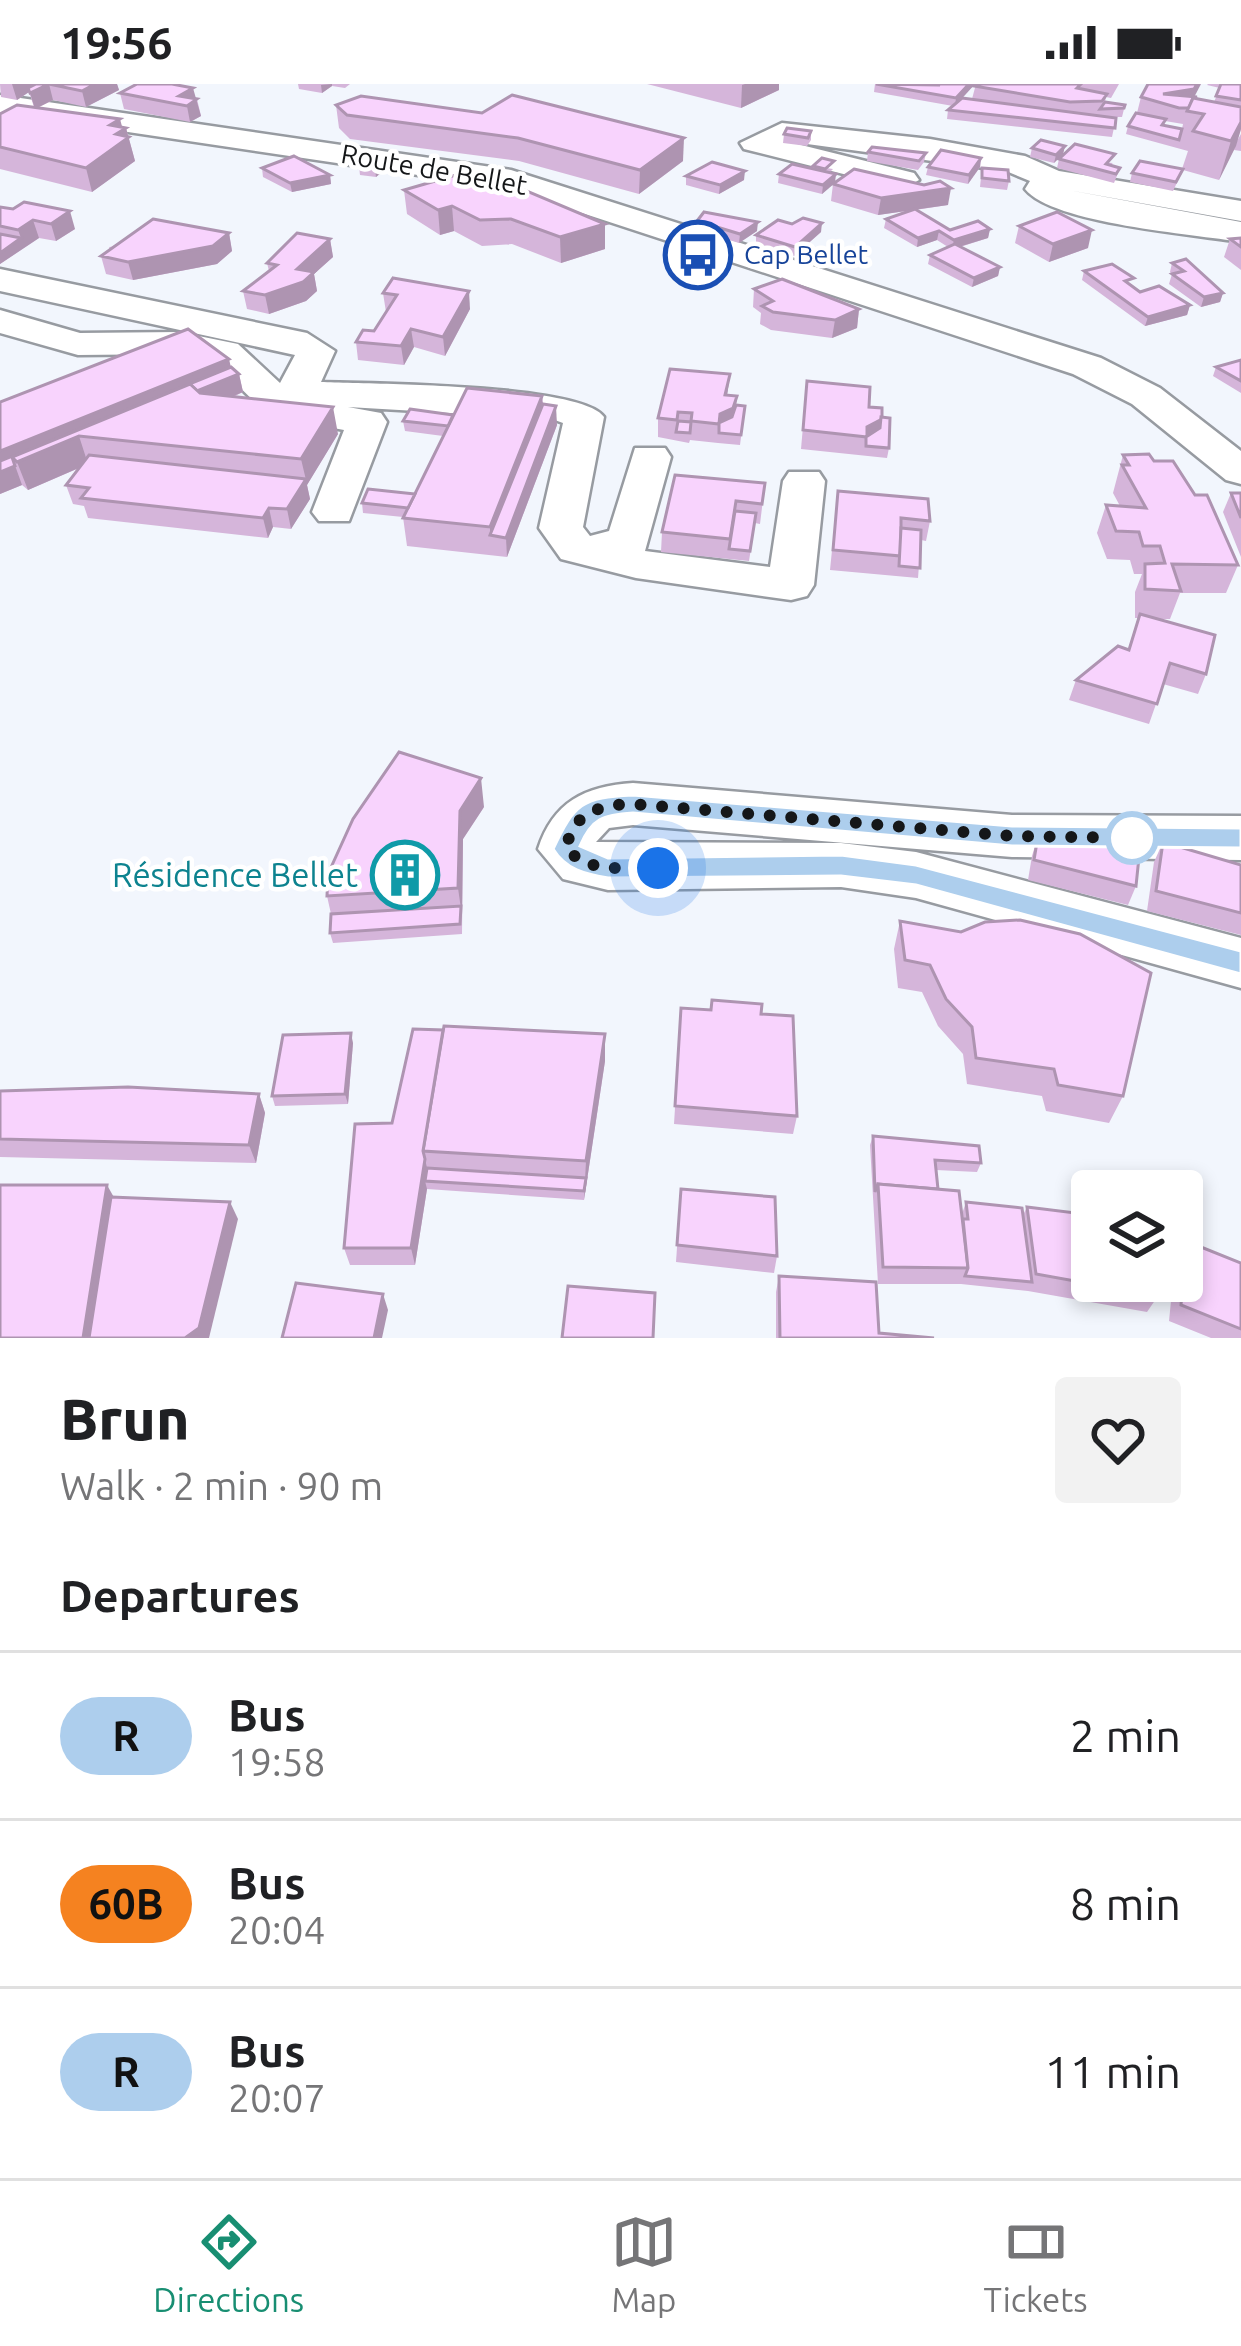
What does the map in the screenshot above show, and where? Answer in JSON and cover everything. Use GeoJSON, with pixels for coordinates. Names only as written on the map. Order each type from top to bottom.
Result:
{"type":"FeatureCollection","features":[{"type":"Feature","properties":{"kind":"street","name":"Route de Bellet"},"geometry":{"type":"LineString","coordinates":[[0,104],[525,183],[1087,366],[1146,396],[1241,471]]}},
{"type":"Feature","properties":{"kind":"street"},"geometry":{"type":"LineString","coordinates":[[903,180],[755,143],[782,132],[930,148],[1014,164],[1054,180],[1241,211]]}},
{"type":"Feature","properties":{"kind":"street"},"geometry":{"type":"LineString","coordinates":[[1054,180],[1041,189],[1058,200],[1241,232]]}},
{"type":"Feature","properties":{"kind":"street"},"geometry":{"type":"LineString","coordinates":[[0,280],[294,341],[316,351],[298,386],[314,393],[558,407],[584,417],[561,528],[577,549],[608,551],[636,564],[791,585],[804,481]]}},
{"type":"Feature","properties":{"kind":"street"},"geometry":{"type":"LineString","coordinates":[[0,321],[78,344],[179,343],[225,352],[283,408],[367,422],[334,512]]}},
{"type":"Feature","properties":{"kind":"street"},"geometry":{"type":"LineString","coordinates":[[608,551],[629,538],[650,457]]}},
{"type":"Feature","properties":{"kind":"street"},"geometry":{"type":"LineString","coordinates":[[1241,838],[1012,836],[633,804],[602,805],[580,817],[566,849],[583,863],[608,868],[841,866],[916,875],[1241,963]]}},
{"type":"Feature","properties":{"kind":"building"},"geometry":{"type":"Polygon","coordinates":[[[49,84],[95,84],[82,91],[49,84]]]}},
{"type":"Feature","properties":{"kind":"building"},"geometry":{"type":"Polygon","coordinates":[[[137,84],[193,88],[179,96],[197,99],[187,106],[120,93],[137,84]]]}},
{"type":"Feature","properties":{"kind":"building"},"geometry":{"type":"Polygon","coordinates":[[[876,84],[940,85],[969,84],[956,98],[876,84]]]}},
{"type":"Feature","properties":{"kind":"building"},"geometry":{"type":"Polygon","coordinates":[[[976,84],[1081,84],[1077,88],[1107,94],[1102,101],[1070,102],[976,84]]]}},
{"type":"Feature","properties":{"kind":"building"},"geometry":{"type":"Polygon","coordinates":[[[1148,84],[1197,84],[1194,89],[1163,94],[1197,97],[1189,108],[1179,108],[1141,97],[1148,84]]]}},
{"type":"Feature","properties":{"kind":"building"},"geometry":{"type":"Polygon","coordinates":[[[1221,84],[1241,84],[1241,100],[1216,96],[1221,84]]]}},
{"type":"Feature","properties":{"kind":"building"},"geometry":{"type":"Polygon","coordinates":[[[512,95],[684,138],[640,170],[518,138],[347,115],[336,105],[361,96],[482,113],[512,95]]]}},
{"type":"Feature","properties":{"kind":"building"},"geometry":{"type":"Polygon","coordinates":[[[962,98],[1116,118],[1115,128],[948,110],[962,98]]]}},
{"type":"Feature","properties":{"kind":"building"},"geometry":{"type":"Polygon","coordinates":[[[1193,98],[1241,107],[1241,122],[1231,141],[1193,131],[1204,114],[1187,111],[1193,98]]]}},
{"type":"Feature","properties":{"kind":"building"},"geometry":{"type":"Polygon","coordinates":[[[1105,102],[1125,105],[1100,109],[1105,102]]]}},
{"type":"Feature","properties":{"kind":"building"},"geometry":{"type":"Polygon","coordinates":[[[17,105],[120,119],[110,125],[126,128],[116,134],[129,137],[86,168],[0,147],[0,114],[17,105]]]}},
{"type":"Feature","properties":{"kind":"building"},"geometry":{"type":"Polygon","coordinates":[[[1136,113],[1166,119],[1162,125],[1182,129],[1179,140],[1128,126],[1136,113]]]}},
{"type":"Feature","properties":{"kind":"building"},"geometry":{"type":"Polygon","coordinates":[[[787,128],[811,131],[808,138],[784,134],[787,128]]]}},
{"type":"Feature","properties":{"kind":"building"},"geometry":{"type":"Polygon","coordinates":[[[1041,140],[1065,146],[1056,155],[1032,148],[1041,140]]]}},
{"type":"Feature","properties":{"kind":"building"},"geometry":{"type":"Polygon","coordinates":[[[1075,144],[1115,154],[1106,164],[1120,168],[1116,174],[1059,159],[1075,144]]]}},
{"type":"Feature","properties":{"kind":"building"},"geometry":{"type":"Polygon","coordinates":[[[872,147],[926,153],[919,161],[868,152],[872,147]]]}},
{"type":"Feature","properties":{"kind":"building"},"geometry":{"type":"Polygon","coordinates":[[[941,150],[981,158],[969,175],[928,167],[941,150]]]}},
{"type":"Feature","properties":{"kind":"building"},"geometry":{"type":"Polygon","coordinates":[[[372,155],[387,158],[375,169],[359,166],[372,155]]]}},
{"type":"Feature","properties":{"kind":"building"},"geometry":{"type":"Polygon","coordinates":[[[294,156],[330,175],[290,183],[262,168],[294,156]]]}},
{"type":"Feature","properties":{"kind":"building"},"geometry":{"type":"Polygon","coordinates":[[[822,158],[834,161],[825,169],[813,166],[822,158]]]}},
{"type":"Feature","properties":{"kind":"building"},"geometry":{"type":"Polygon","coordinates":[[[1140,161],[1183,169],[1176,182],[1132,173],[1140,161]]]}},
{"type":"Feature","properties":{"kind":"building"},"geometry":{"type":"Polygon","coordinates":[[[712,162],[745,171],[720,185],[686,176],[712,162]]]}},
{"type":"Feature","properties":{"kind":"building"},"geometry":{"type":"Polygon","coordinates":[[[792,164],[836,174],[823,185],[779,174],[792,164]]]}},
{"type":"Feature","properties":{"kind":"building"},"geometry":{"type":"Polygon","coordinates":[[[982,168],[1008,170],[1009,181],[982,178],[982,168]]]}},
{"type":"Feature","properties":{"kind":"building"},"geometry":{"type":"Polygon","coordinates":[[[854,169],[924,185],[940,181],[951,188],[881,198],[833,184],[854,169]]]}},
{"type":"Feature","properties":{"kind":"building"},"geometry":{"type":"Polygon","coordinates":[[[470,171],[485,181],[496,178],[605,224],[560,237],[511,219],[480,220],[452,206],[438,210],[404,190],[470,171]]]}},
{"type":"Feature","properties":{"kind":"building"},"geometry":{"type":"Polygon","coordinates":[[[24,202],[70,211],[51,224],[33,220],[18,230],[0,226],[0,207],[13,209],[24,202]]]}},
{"type":"Feature","properties":{"kind":"building"},"geometry":{"type":"Polygon","coordinates":[[[915,209],[950,230],[978,221],[990,229],[954,240],[939,231],[918,238],[886,219],[915,209]]]}},
{"type":"Feature","properties":{"kind":"building"},"geometry":{"type":"Polygon","coordinates":[[[704,212],[758,222],[740,234],[697,221],[704,212]]]}},
{"type":"Feature","properties":{"kind":"building"},"geometry":{"type":"Polygon","coordinates":[[[1057,212],[1092,230],[1053,244],[1019,226],[1057,212]]]}},
{"type":"Feature","properties":{"kind":"building"},"geometry":{"type":"Polygon","coordinates":[[[803,218],[822,223],[795,247],[756,235],[778,220],[792,224],[803,218]]]}},
{"type":"Feature","properties":{"kind":"building"},"geometry":{"type":"Polygon","coordinates":[[[153,219],[229,233],[213,246],[128,262],[101,256],[153,219]]]}},
{"type":"Feature","properties":{"kind":"building"},"geometry":{"type":"Polygon","coordinates":[[[297,233],[330,239],[297,269],[314,272],[303,282],[265,295],[243,291],[277,265],[267,263],[297,233]]]}},
{"type":"Feature","properties":{"kind":"building"},"geometry":{"type":"Polygon","coordinates":[[[0,234],[21,238],[0,253],[0,234]]]}},
{"type":"Feature","properties":{"kind":"building"},"geometry":{"type":"Polygon","coordinates":[[[955,244],[1000,267],[974,278],[930,255],[955,244]]]}},
{"type":"Feature","properties":{"kind":"building"},"geometry":{"type":"Polygon","coordinates":[[[1186,259],[1223,293],[1204,297],[1172,274],[1184,271],[1172,263],[1186,259]]]}},
{"type":"Feature","properties":{"kind":"building"},"geometry":{"type":"Polygon","coordinates":[[[1112,264],[1134,278],[1125,281],[1140,292],[1159,286],[1190,305],[1148,317],[1084,271],[1112,264]]]}},
{"type":"Feature","properties":{"kind":"building"},"geometry":{"type":"Polygon","coordinates":[[[393,278],[469,291],[443,337],[411,329],[401,346],[356,342],[363,330],[374,331],[397,295],[383,293],[393,278]]]}},
{"type":"Feature","properties":{"kind":"building"},"geometry":{"type":"Polygon","coordinates":[[[782,279],[859,309],[835,320],[773,312],[762,306],[773,301],[754,289],[782,279]]]}},
{"type":"Feature","properties":{"kind":"building"},"geometry":{"type":"Polygon","coordinates":[[[188,329],[229,359],[0,451],[0,402],[188,329]]]}},
{"type":"Feature","properties":{"kind":"building"},"geometry":{"type":"Polygon","coordinates":[[[1241,360],[1241,381],[1216,367],[1241,360]]]}},
{"type":"Feature","properties":{"kind":"building"},"geometry":{"type":"Polygon","coordinates":[[[231,367],[239,374],[197,391],[190,384],[12,457],[15,466],[0,472],[0,461],[231,367]]]}},
{"type":"Feature","properties":{"kind":"building"},"geometry":{"type":"Polygon","coordinates":[[[670,369],[730,374],[725,395],[737,396],[733,408],[720,414],[719,424],[691,421],[692,413],[678,412],[677,420],[658,418],[670,369]]]}},
{"type":"Feature","properties":{"kind":"building"},"geometry":{"type":"Polygon","coordinates":[[[807,381],[870,387],[869,407],[882,408],[882,419],[867,427],[867,437],[803,430],[807,381]]]}},
{"type":"Feature","properties":{"kind":"building"},"geometry":{"type":"Polygon","coordinates":[[[190,384],[200,393],[333,407],[301,459],[79,436],[17,462],[12,457],[190,384]]]}},
{"type":"Feature","properties":{"kind":"building"},"geometry":{"type":"Polygon","coordinates":[[[467,388],[542,396],[490,527],[403,518],[467,388]]]}},
{"type":"Feature","properties":{"kind":"building"},"geometry":{"type":"Polygon","coordinates":[[[543,404],[556,406],[506,538],[490,535],[543,404]]]}},
{"type":"Feature","properties":{"kind":"building"},"geometry":{"type":"Polygon","coordinates":[[[736,405],[745,406],[741,435],[719,433],[719,423],[732,417],[736,405]]]}},
{"type":"Feature","properties":{"kind":"building"},"geometry":{"type":"Polygon","coordinates":[[[410,409],[453,415],[448,426],[403,421],[410,409]]]}},
{"type":"Feature","properties":{"kind":"building"},"geometry":{"type":"Polygon","coordinates":[[[881,417],[890,418],[889,448],[866,446],[866,437],[880,428],[881,417]]]}},
{"type":"Feature","properties":{"kind":"building"},"geometry":{"type":"Polygon","coordinates":[[[678,421],[691,422],[690,433],[676,432],[678,421]]]}},
{"type":"Feature","properties":{"kind":"building"},"geometry":{"type":"Polygon","coordinates":[[[1149,454],[1154,461],[1173,461],[1195,495],[1207,495],[1238,565],[1172,564],[1181,591],[1145,589],[1145,564],[1165,563],[1160,546],[1143,546],[1139,532],[1116,531],[1106,505],[1146,508],[1122,465],[1129,465],[1123,455],[1149,454]]]}},
{"type":"Feature","properties":{"kind":"building"},"geometry":{"type":"Polygon","coordinates":[[[89,455],[306,479],[287,509],[269,508],[263,518],[81,498],[89,488],[66,485],[89,455]]]}},
{"type":"Feature","properties":{"kind":"building"},"geometry":{"type":"Polygon","coordinates":[[[675,475],[765,483],[762,504],[736,501],[730,539],[662,532],[675,475]]]}},
{"type":"Feature","properties":{"kind":"building"},"geometry":{"type":"Polygon","coordinates":[[[368,489],[415,494],[408,508],[362,503],[368,489]]]}},
{"type":"Feature","properties":{"kind":"building"},"geometry":{"type":"Polygon","coordinates":[[[838,491],[928,499],[930,521],[901,518],[901,556],[833,550],[838,491]]]}},
{"type":"Feature","properties":{"kind":"building"},"geometry":{"type":"Polygon","coordinates":[[[1231,493],[1241,493],[1241,518],[1231,493]]]}},
{"type":"Feature","properties":{"kind":"building"},"geometry":{"type":"Polygon","coordinates":[[[735,511],[756,513],[750,551],[729,549],[735,511]]]}},
{"type":"Feature","properties":{"kind":"building"},"geometry":{"type":"Polygon","coordinates":[[[901,528],[921,530],[920,568],[899,566],[901,528]]]}},
{"type":"Feature","properties":{"kind":"building"},"geometry":{"type":"Polygon","coordinates":[[[1140,614],[1215,635],[1206,674],[1170,663],[1157,704],[1076,680],[1118,646],[1129,650],[1140,614]]]}},
{"type":"Feature","properties":{"kind":"building","name":"Résidence Bellet"},"geometry":{"type":"Polygon","coordinates":[[[399,752],[481,778],[460,811],[458,888],[327,896],[328,874],[353,819],[399,752]]]}},
{"type":"Feature","properties":{"kind":"building"},"geometry":{"type":"Polygon","coordinates":[[[1038,836],[1141,838],[1136,886],[1034,860],[1038,836]]]}},
{"type":"Feature","properties":{"kind":"building"},"geometry":{"type":"Polygon","coordinates":[[[1163,842],[1241,865],[1241,913],[1156,891],[1163,842]]]}},
{"type":"Feature","properties":{"kind":"building"},"geometry":{"type":"Polygon","coordinates":[[[461,906],[460,924],[330,933],[331,914],[461,906]]]}},
{"type":"Feature","properties":{"kind":"building"},"geometry":{"type":"Polygon","coordinates":[[[1020,920],[1080,934],[1151,973],[1123,1096],[1058,1085],[1054,1069],[976,1058],[972,1027],[946,999],[930,965],[905,960],[900,921],[961,932],[985,922],[1020,920]]]}},
{"type":"Feature","properties":{"kind":"building"},"geometry":{"type":"Polygon","coordinates":[[[712,1000],[762,1004],[761,1014],[793,1016],[797,1116],[675,1106],[681,1008],[711,1010],[712,1000]]]}},
{"type":"Feature","properties":{"kind":"building"},"geometry":{"type":"Polygon","coordinates":[[[444,1026],[605,1034],[586,1161],[423,1151],[444,1026]]]}},
{"type":"Feature","properties":{"kind":"building"},"geometry":{"type":"Polygon","coordinates":[[[413,1029],[443,1030],[411,1248],[344,1248],[355,1124],[392,1123],[413,1029]]]}},
{"type":"Feature","properties":{"kind":"building"},"geometry":{"type":"Polygon","coordinates":[[[351,1033],[345,1094],[272,1096],[283,1035],[351,1033]]]}},
{"type":"Feature","properties":{"kind":"building"},"geometry":{"type":"Polygon","coordinates":[[[128,1087],[259,1094],[249,1145],[0,1139],[0,1091],[128,1087]]]}},
{"type":"Feature","properties":{"kind":"building"},"geometry":{"type":"Polygon","coordinates":[[[873,1136],[979,1146],[981,1163],[935,1160],[938,1189],[878,1184],[875,1192],[873,1136]]]}},
{"type":"Feature","properties":{"kind":"building"},"geometry":{"type":"Polygon","coordinates":[[[427,1168],[586,1178],[584,1191],[425,1181],[427,1168]]]}},
{"type":"Feature","properties":{"kind":"building"},"geometry":{"type":"Polygon","coordinates":[[[878,1184],[959,1191],[968,1268],[883,1267],[878,1184]]]}},
{"type":"Feature","properties":{"kind":"building"},"geometry":{"type":"Polygon","coordinates":[[[0,1185],[107,1185],[83,1338],[0,1338],[0,1185]]]}},
{"type":"Feature","properties":{"kind":"building"},"geometry":{"type":"Polygon","coordinates":[[[681,1189],[775,1197],[777,1256],[677,1245],[681,1189]]]}},
{"type":"Feature","properties":{"kind":"building"},"geometry":{"type":"Polygon","coordinates":[[[111,1197],[230,1202],[199,1328],[185,1338],[89,1338],[111,1197]]]}},
{"type":"Feature","properties":{"kind":"building"},"geometry":{"type":"Polygon","coordinates":[[[966,1202],[1022,1208],[1032,1282],[965,1276],[966,1202]]]}},
{"type":"Feature","properties":{"kind":"building"},"geometry":{"type":"Polygon","coordinates":[[[1027,1207],[1071,1212],[1071,1280],[1036,1274],[1027,1207]]]}},
{"type":"Feature","properties":{"kind":"building"},"geometry":{"type":"Polygon","coordinates":[[[1203,1248],[1241,1263],[1241,1329],[1181,1305],[1203,1302],[1203,1248]]]}},
{"type":"Feature","properties":{"kind":"building"},"geometry":{"type":"Polygon","coordinates":[[[779,1276],[876,1282],[879,1333],[934,1338],[780,1338],[779,1276]]]}},
{"type":"Feature","properties":{"kind":"building"},"geometry":{"type":"Polygon","coordinates":[[[296,1283],[383,1294],[374,1338],[282,1338],[296,1283]]]}},
{"type":"Feature","properties":{"kind":"building"},"geometry":{"type":"Polygon","coordinates":[[[568,1286],[655,1293],[653,1338],[562,1338],[568,1286]]]}},
{"type":"Feature","properties":{"kind":"bus line","name":"R"},"geometry":{"type":"LineString","coordinates":[[1241,838],[1012,836],[633,804],[602,805],[580,817],[569,833],[566,849],[583,863],[608,868],[841,866],[916,875],[1241,963]]}},
{"type":"Feature","properties":{"kind":"place","name":"Cap Bellet"},"geometry":{"type":"Point","coordinates":[698,255]}},
{"type":"Feature","properties":{"kind":"place","name":"Résidence Bellet"},"geometry":{"type":"Point","coordinates":[405,875]}},
{"type":"Feature","properties":{"kind":"route"},"geometry":{"type":"LineString","coordinates":[[658,868],[583,863],[566,849],[569,833],[580,817],[602,805],[633,804],[1012,836],[1132,838]]}}]}
